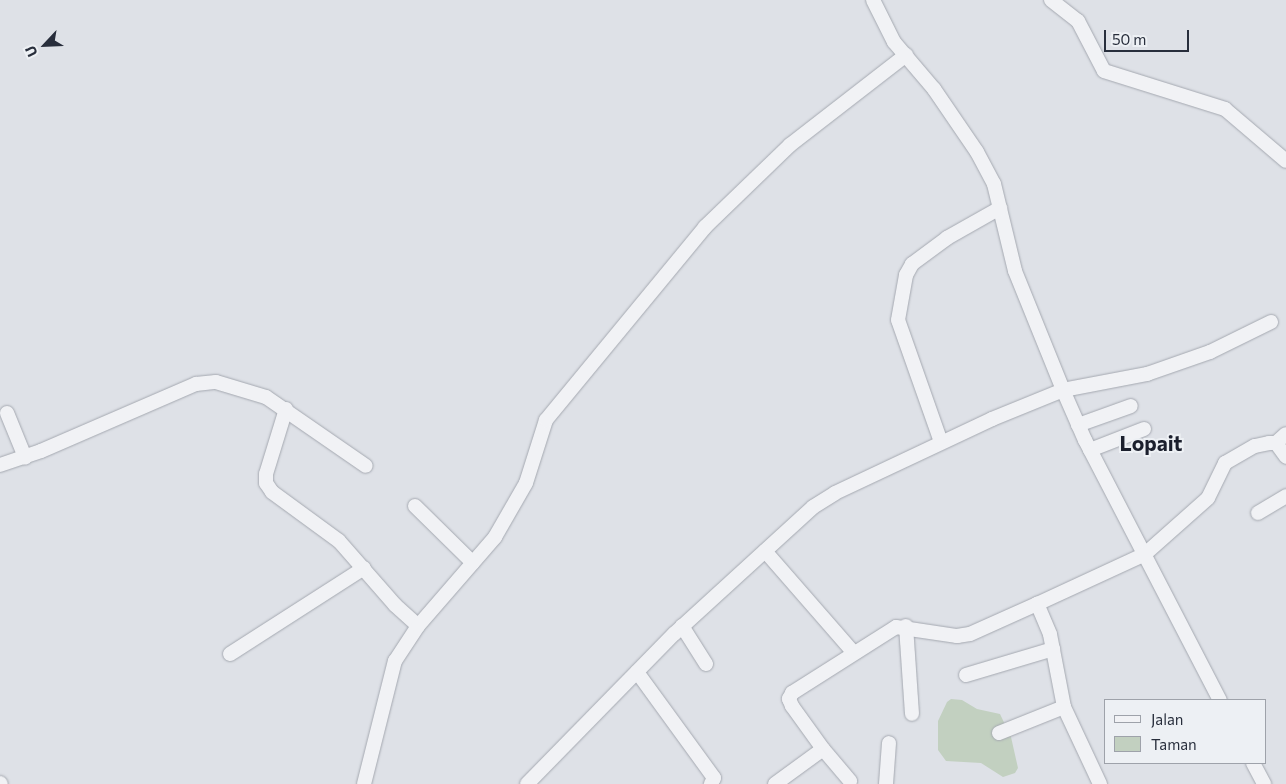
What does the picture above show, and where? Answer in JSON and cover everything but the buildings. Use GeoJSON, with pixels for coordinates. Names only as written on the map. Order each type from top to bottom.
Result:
{"type":"FeatureCollection","features":[{"type":"Feature","properties":{"kind":"street"},"geometry":{"type":"LineString","coordinates":[[874,0],[894,42],[978,152],[994,184],[1015,271],[1078,425],[1219,699]]}},
{"type":"Feature","properties":{"kind":"street"},"geometry":{"type":"LineString","coordinates":[[1051,0],[1078,21],[1104,71],[1225,108],[1286,161]]}},
{"type":"Feature","properties":{"kind":"street"},"geometry":{"type":"LineString","coordinates":[[364,784],[395,660],[418,626],[495,537],[526,483],[546,420],[705,227],[790,145],[906,56]]}},
{"type":"Feature","properties":{"kind":"street"},"geometry":{"type":"LineString","coordinates":[[941,442],[898,320],[906,275],[912,264],[947,238],[1000,208]]}},
{"type":"Feature","properties":{"kind":"street"},"geometry":{"type":"LineString","coordinates":[[527,784],[682,626],[813,507],[835,493],[941,442],[1063,390],[1162,369],[1210,352],[1271,322]]}},
{"type":"Feature","properties":{"kind":"street"},"geometry":{"type":"LineString","coordinates":[[0,465],[25,457],[196,384],[235,385],[286,409],[366,466]]}},
{"type":"Feature","properties":{"kind":"street"},"geometry":{"type":"LineString","coordinates":[[1078,425],[1131,406]]}},
{"type":"Feature","properties":{"kind":"street"},"geometry":{"type":"LineString","coordinates":[[286,409],[266,483],[278,499],[339,541],[395,606],[418,626]]}},
{"type":"Feature","properties":{"kind":"street"},"geometry":{"type":"LineString","coordinates":[[7,413],[25,457]]}},
{"type":"Feature","properties":{"kind":"street"},"geometry":{"type":"LineString","coordinates":[[1090,450],[1144,429]]}},
{"type":"Feature","properties":{"kind":"street"},"geometry":{"type":"LineString","coordinates":[[850,781],[789,699],[792,692],[853,652],[896,627],[906,626],[957,636],[970,634],[1145,554],[1208,498],[1225,463],[1255,446],[1281,438],[1286,457]]}},
{"type":"Feature","properties":{"kind":"street"},"geometry":{"type":"LineString","coordinates":[[1258,513],[1286,496]]}},
{"type":"Feature","properties":{"kind":"street"},"geometry":{"type":"LineString","coordinates":[[416,506],[473,563]]}},
{"type":"Feature","properties":{"kind":"street"},"geometry":{"type":"LineString","coordinates":[[765,551],[853,652]]}},
{"type":"Feature","properties":{"kind":"street"},"geometry":{"type":"LineString","coordinates":[[230,654],[364,568]]}},
{"type":"Feature","properties":{"kind":"street"},"geometry":{"type":"LineString","coordinates":[[1037,604],[1053,649],[1064,707],[1100,784]]}},
{"type":"Feature","properties":{"kind":"street"},"geometry":{"type":"LineString","coordinates":[[682,626],[706,664]]}},
{"type":"Feature","properties":{"kind":"street"},"geometry":{"type":"LineString","coordinates":[[906,626],[912,714]]}},
{"type":"Feature","properties":{"kind":"street"},"geometry":{"type":"LineString","coordinates":[[966,674],[1053,649]]}},
{"type":"Feature","properties":{"kind":"street"},"geometry":{"type":"LineString","coordinates":[[637,672],[714,778],[711,784]]}},
{"type":"Feature","properties":{"kind":"street"},"geometry":{"type":"LineString","coordinates":[[999,733],[1064,707]]}},
{"type":"Feature","properties":{"kind":"street"},"geometry":{"type":"LineString","coordinates":[[886,784],[889,743]]}},
{"type":"Feature","properties":{"kind":"street"},"geometry":{"type":"LineString","coordinates":[[775,784],[824,748]]}},
{"type":"Feature","properties":{"kind":"street"},"geometry":{"type":"LineString","coordinates":[[1254,764],[1264,784]]}},
{"type":"Feature","properties":{"kind":"green space"},"geometry":{"type":"Polygon","coordinates":[[[951,699],[962,700],[977,709],[1000,714],[1011,737],[1018,768],[1015,773],[1003,777],[981,763],[946,761],[938,750],[938,721],[947,702],[951,699]]]}},
{"type":"Feature","properties":{"kind":"district","name":"Lopait"},"geometry":{"type":"Point","coordinates":[1151,443]}}]}
